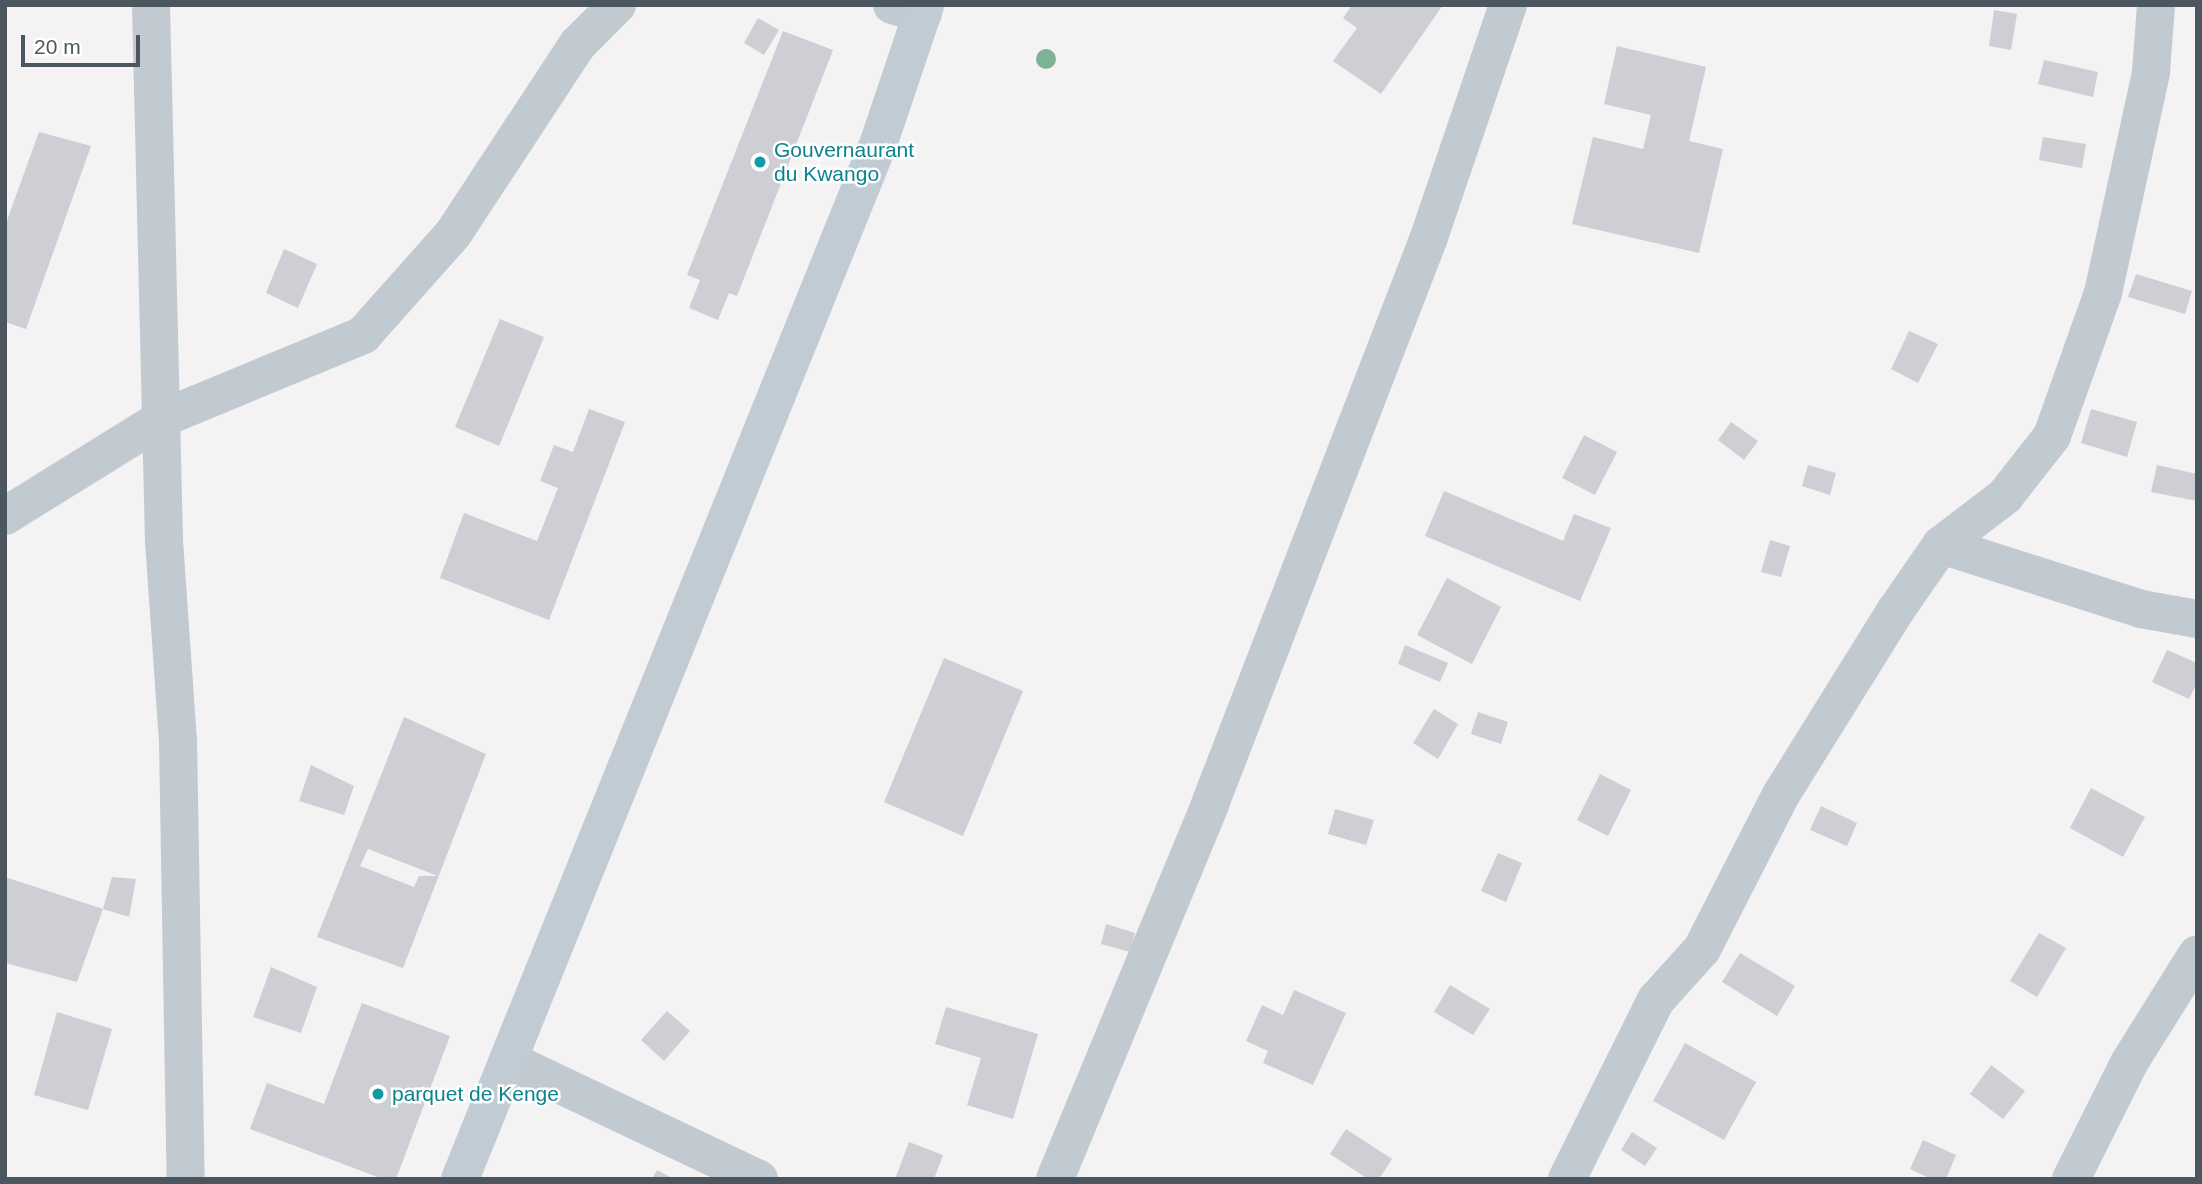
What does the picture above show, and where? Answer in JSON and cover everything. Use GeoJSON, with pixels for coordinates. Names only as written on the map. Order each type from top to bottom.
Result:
{"type":"FeatureCollection","features":[{"type":"Feature","properties":{"kind":"main road"},"geometry":{"type":"LineString","coordinates":[[460,1179],[874,155],[913,8]]}},
{"type":"Feature","properties":{"kind":"street"},"geometry":{"type":"LineString","coordinates":[[151,5],[164,541],[178,741],[186,1179]]}},
{"type":"Feature","properties":{"kind":"street"},"geometry":{"type":"LineString","coordinates":[[5,516],[163,418],[363,335],[453,234],[578,44],[617,5]]}},
{"type":"Feature","properties":{"kind":"street"},"geometry":{"type":"LineString","coordinates":[[1055,1179],[1210,804],[1428,240],[1508,5]]}},
{"type":"Feature","properties":{"kind":"street"},"geometry":{"type":"LineString","coordinates":[[1567,1179],[1657,1000],[1702,949],[1782,793],[1941,545],[2005,496],[2053,436],[2103,293],[2151,72],[2157,5]]}},
{"type":"Feature","properties":{"kind":"street"},"geometry":{"type":"LineString","coordinates":[[1941,545],[2141,609],[2197,618]]}},
{"type":"Feature","properties":{"kind":"street"},"geometry":{"type":"LineString","coordinates":[[2071,1179],[2129,1063],[2197,954]]}},
{"type":"Feature","properties":{"kind":"street"},"geometry":{"type":"LineString","coordinates":[[508,1060],[759,1179]]}},
{"type":"Feature","properties":{"kind":"building"},"geometry":{"type":"Polygon","coordinates":[[[1352,5],[1443,5],[1381,94],[1333,61],[1357,28],[1343,18],[1352,5]]]}},
{"type":"Feature","properties":{"kind":"building"},"geometry":{"type":"Polygon","coordinates":[[[1994,10],[2017,14],[2011,50],[1989,46],[1994,10]]]}},
{"type":"Feature","properties":{"kind":"building"},"geometry":{"type":"Polygon","coordinates":[[[758,18],[779,30],[764,55],[744,43],[758,18]]]}},
{"type":"Feature","properties":{"kind":"building","name":"Gouvernaurant du Kwango"},"geometry":{"type":"Polygon","coordinates":[[[783,31],[833,50],[737,296],[729,293],[718,320],[689,308],[700,280],[687,275],[783,31]]]}},
{"type":"Feature","properties":{"kind":"building"},"geometry":{"type":"Polygon","coordinates":[[[1617,46],[1706,67],[1689,141],[1723,149],[1699,253],[1572,224],[1593,137],[1643,149],[1651,115],[1604,104],[1617,46]]]}},
{"type":"Feature","properties":{"kind":"building"},"geometry":{"type":"Polygon","coordinates":[[[2044,60],[2098,72],[2093,97],[2038,84],[2044,60]]]}},
{"type":"Feature","properties":{"kind":"building"},"geometry":{"type":"Polygon","coordinates":[[[39,132],[91,146],[26,329],[5,322],[5,226],[39,132]]]}},
{"type":"Feature","properties":{"kind":"building"},"geometry":{"type":"Polygon","coordinates":[[[2043,137],[2086,144],[2082,168],[2039,160],[2043,137]]]}},
{"type":"Feature","properties":{"kind":"building"},"geometry":{"type":"Polygon","coordinates":[[[284,249],[317,264],[298,308],[266,293],[284,249]]]}},
{"type":"Feature","properties":{"kind":"building"},"geometry":{"type":"Polygon","coordinates":[[[2136,274],[2192,291],[2185,314],[2128,297],[2136,274]]]}},
{"type":"Feature","properties":{"kind":"building"},"geometry":{"type":"Polygon","coordinates":[[[500,319],[544,337],[499,446],[455,427],[500,319]]]}},
{"type":"Feature","properties":{"kind":"building"},"geometry":{"type":"Polygon","coordinates":[[[1909,331],[1938,344],[1918,383],[1891,369],[1909,331]]]}},
{"type":"Feature","properties":{"kind":"building"},"geometry":{"type":"Polygon","coordinates":[[[589,409],[625,422],[549,620],[440,578],[464,513],[537,541],[558,488],[540,481],[554,445],[573,452],[589,409]]]}},
{"type":"Feature","properties":{"kind":"building"},"geometry":{"type":"Polygon","coordinates":[[[2091,409],[2137,422],[2127,457],[2081,443],[2091,409]]]}},
{"type":"Feature","properties":{"kind":"building"},"geometry":{"type":"Polygon","coordinates":[[[1731,422],[1758,441],[1744,460],[1718,440],[1731,422]]]}},
{"type":"Feature","properties":{"kind":"building"},"geometry":{"type":"Polygon","coordinates":[[[1584,435],[1617,452],[1595,495],[1562,478],[1584,435]]]}},
{"type":"Feature","properties":{"kind":"building"},"geometry":{"type":"Polygon","coordinates":[[[1808,465],[1836,473],[1830,495],[1802,486],[1808,465]]]}},
{"type":"Feature","properties":{"kind":"building"},"geometry":{"type":"Polygon","coordinates":[[[2157,465],[2197,474],[2197,501],[2151,492],[2157,465]]]}},
{"type":"Feature","properties":{"kind":"building"},"geometry":{"type":"Polygon","coordinates":[[[1444,491],[1563,541],[1574,514],[1611,528],[1580,601],[1425,536],[1444,491]]]}},
{"type":"Feature","properties":{"kind":"building"},"geometry":{"type":"Polygon","coordinates":[[[1770,540],[1790,546],[1781,577],[1761,572],[1770,540]]]}},
{"type":"Feature","properties":{"kind":"building"},"geometry":{"type":"Polygon","coordinates":[[[1447,578],[1501,607],[1472,664],[1417,635],[1447,578]]]}},
{"type":"Feature","properties":{"kind":"building"},"geometry":{"type":"Polygon","coordinates":[[[1405,645],[1448,663],[1440,682],[1398,664],[1405,645]]]}},
{"type":"Feature","properties":{"kind":"building"},"geometry":{"type":"Polygon","coordinates":[[[2167,650],[2197,663],[2197,683],[2189,699],[2152,682],[2167,650]]]}},
{"type":"Feature","properties":{"kind":"building"},"geometry":{"type":"Polygon","coordinates":[[[944,658],[1023,691],[963,836],[884,802],[944,658]]]}},
{"type":"Feature","properties":{"kind":"building"},"geometry":{"type":"Polygon","coordinates":[[[1434,709],[1458,724],[1438,759],[1413,743],[1434,709]]]}},
{"type":"Feature","properties":{"kind":"building"},"geometry":{"type":"Polygon","coordinates":[[[1478,712],[1508,722],[1501,744],[1471,734],[1478,712]]]}},
{"type":"Feature","properties":{"kind":"building"},"geometry":{"type":"Polygon","coordinates":[[[404,717],[486,754],[403,968],[317,937],[404,717]],[[368,849],[360,866],[414,887],[419,876],[438,876],[368,849]]]}},
{"type":"Feature","properties":{"kind":"building"},"geometry":{"type":"Polygon","coordinates":[[[311,765],[354,786],[344,815],[299,801],[311,765]]]}},
{"type":"Feature","properties":{"kind":"building"},"geometry":{"type":"Polygon","coordinates":[[[1600,774],[1631,790],[1608,836],[1577,820],[1600,774]]]}},
{"type":"Feature","properties":{"kind":"building"},"geometry":{"type":"Polygon","coordinates":[[[2091,788],[2145,817],[2123,857],[2070,828],[2091,788]]]}},
{"type":"Feature","properties":{"kind":"building"},"geometry":{"type":"Polygon","coordinates":[[[1821,806],[1857,823],[1847,846],[1810,830],[1821,806]]]}},
{"type":"Feature","properties":{"kind":"building"},"geometry":{"type":"Polygon","coordinates":[[[1335,809],[1374,820],[1366,845],[1328,834],[1335,809]]]}},
{"type":"Feature","properties":{"kind":"building"},"geometry":{"type":"Polygon","coordinates":[[[1498,853],[1522,863],[1506,902],[1481,891],[1498,853]]]}},
{"type":"Feature","properties":{"kind":"building"},"geometry":{"type":"Polygon","coordinates":[[[5,877],[103,909],[77,982],[5,963],[5,877]]]}},
{"type":"Feature","properties":{"kind":"building"},"geometry":{"type":"Polygon","coordinates":[[[112,877],[136,879],[129,917],[103,909],[112,877]]]}},
{"type":"Feature","properties":{"kind":"building"},"geometry":{"type":"Polygon","coordinates":[[[1106,924],[1135,933],[1130,952],[1101,944],[1106,924]]]}},
{"type":"Feature","properties":{"kind":"building"},"geometry":{"type":"Polygon","coordinates":[[[2039,933],[2066,948],[2037,997],[2010,981],[2039,933]]]}},
{"type":"Feature","properties":{"kind":"building"},"geometry":{"type":"Polygon","coordinates":[[[1740,953],[1795,986],[1777,1016],[1722,982],[1740,953]]]}},
{"type":"Feature","properties":{"kind":"building"},"geometry":{"type":"Polygon","coordinates":[[[271,967],[317,987],[301,1033],[253,1017],[271,967]]]}},
{"type":"Feature","properties":{"kind":"building"},"geometry":{"type":"Polygon","coordinates":[[[1450,985],[1490,1009],[1473,1035],[1434,1012],[1450,985]]]}},
{"type":"Feature","properties":{"kind":"building"},"geometry":{"type":"Polygon","coordinates":[[[1294,990],[1346,1013],[1313,1085],[1263,1063],[1268,1051],[1246,1041],[1262,1005],[1283,1015],[1294,990]]]}},
{"type":"Feature","properties":{"kind":"building","name":"parquet de Kenge"},"geometry":{"type":"Polygon","coordinates":[[[362,1003],[450,1036],[396,1179],[383,1179],[250,1129],[267,1083],[324,1104],[362,1003]]]}},
{"type":"Feature","properties":{"kind":"building"},"geometry":{"type":"Polygon","coordinates":[[[946,1007],[1038,1034],[1013,1119],[967,1105],[981,1058],[935,1044],[946,1007]]]}},
{"type":"Feature","properties":{"kind":"building"},"geometry":{"type":"Polygon","coordinates":[[[667,1011],[690,1031],[664,1061],[641,1040],[667,1011]]]}},
{"type":"Feature","properties":{"kind":"building"},"geometry":{"type":"Polygon","coordinates":[[[57,1012],[112,1029],[88,1110],[34,1095],[57,1012]]]}},
{"type":"Feature","properties":{"kind":"building"},"geometry":{"type":"Polygon","coordinates":[[[1685,1043],[1756,1082],[1724,1140],[1653,1101],[1685,1043]]]}},
{"type":"Feature","properties":{"kind":"building"},"geometry":{"type":"Polygon","coordinates":[[[1991,1065],[2025,1091],[2003,1119],[1970,1094],[1991,1065]]]}},
{"type":"Feature","properties":{"kind":"building"},"geometry":{"type":"Polygon","coordinates":[[[1346,1129],[1392,1159],[1379,1179],[1368,1179],[1330,1154],[1346,1129]]]}},
{"type":"Feature","properties":{"kind":"building"},"geometry":{"type":"Polygon","coordinates":[[[1632,1132],[1657,1148],[1645,1166],[1621,1150],[1632,1132]]]}},
{"type":"Feature","properties":{"kind":"building"},"geometry":{"type":"Polygon","coordinates":[[[1923,1140],[1956,1155],[1946,1179],[1931,1179],[1910,1169],[1923,1140]]]}},
{"type":"Feature","properties":{"kind":"building"},"geometry":{"type":"Polygon","coordinates":[[[909,1142],[943,1155],[934,1179],[895,1179],[909,1142]]]}},
{"type":"Feature","properties":{"kind":"building"},"geometry":{"type":"Polygon","coordinates":[[[657,1170],[674,1179],[652,1179],[657,1170]]]}},
{"type":"Feature","properties":{"kind":"place","name":"Gouvernaurant du Kwango"},"geometry":{"type":"Point","coordinates":[760,162]}},
{"type":"Feature","properties":{"kind":"place","name":"parquet de Kenge"},"geometry":{"type":"Point","coordinates":[378,1094]}}]}
